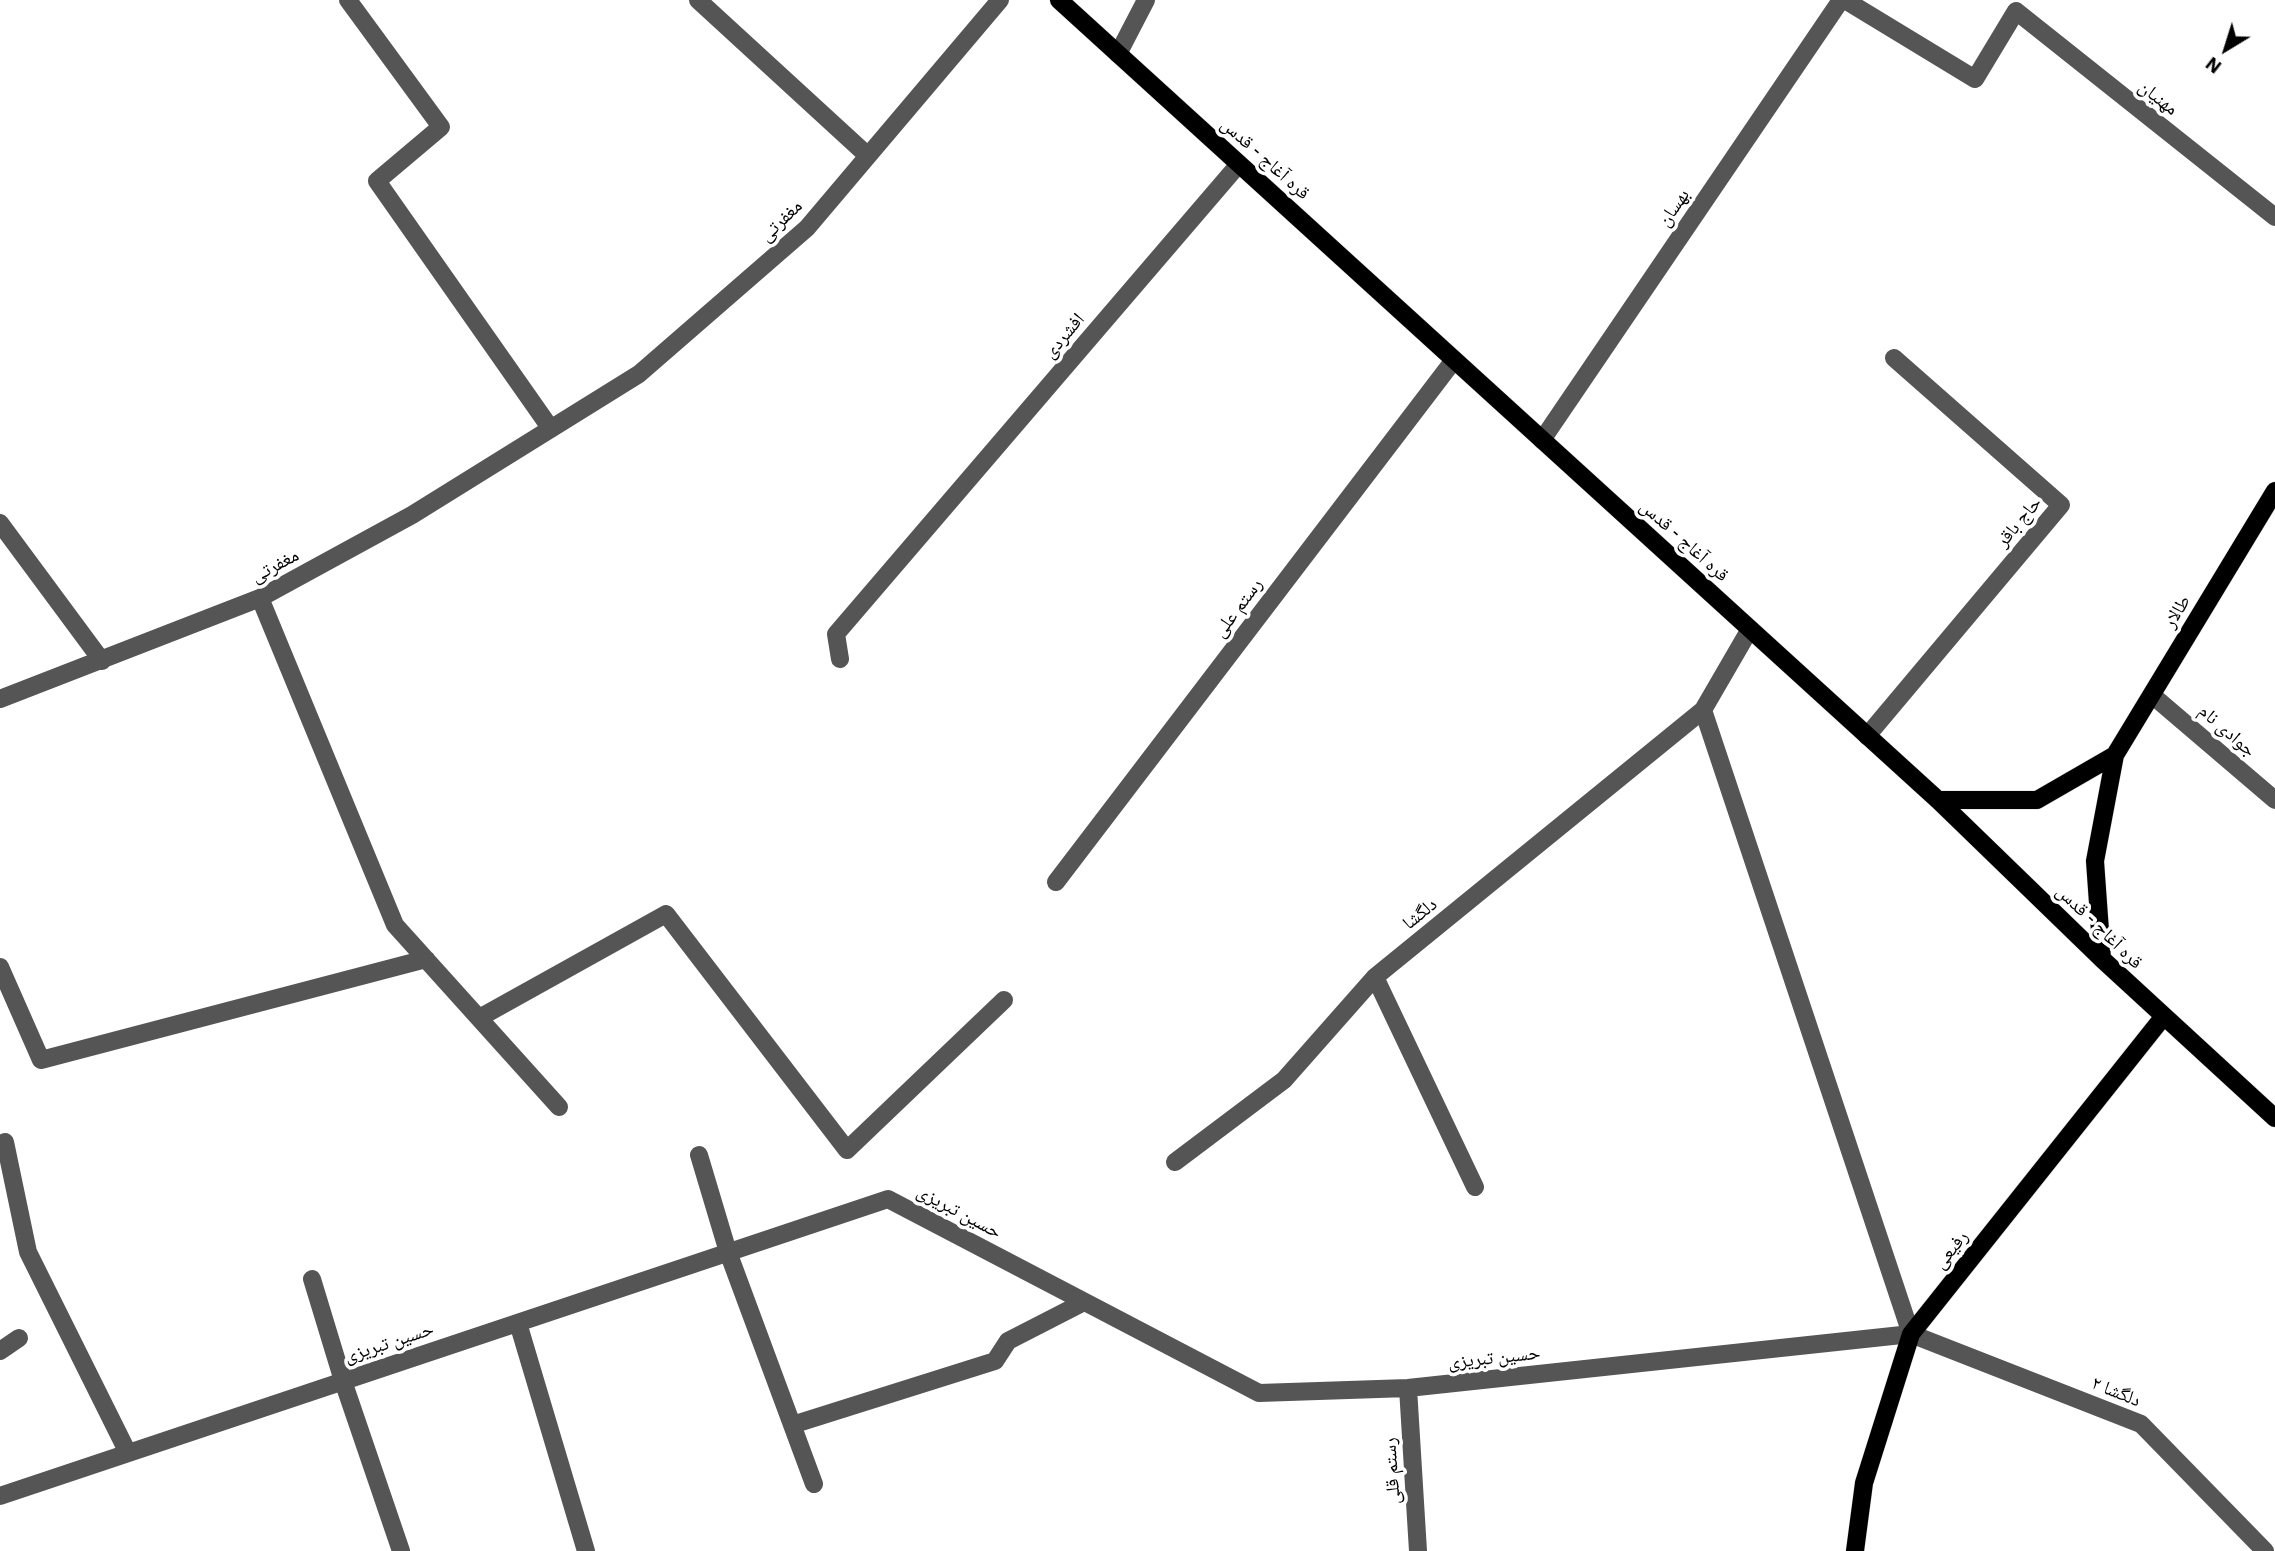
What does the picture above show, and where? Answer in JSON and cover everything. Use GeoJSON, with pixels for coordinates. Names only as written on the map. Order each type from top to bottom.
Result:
{"type":"FeatureCollection","features":[{"type":"Feature","properties":{"kind":"main road","name":"قره آغاج - قدس"},"geometry":{"type":"LineString","coordinates":[[1059,0],[1938,800],[2102,959],[2275,1118]]}},
{"type":"Feature","properties":{"kind":"main road","name":"طالار"},"geometry":{"type":"LineString","coordinates":[[2115,755],[2275,491]]}},
{"type":"Feature","properties":{"kind":"main road"},"geometry":{"type":"LineString","coordinates":[[1938,800],[2037,800],[2115,755]]}},
{"type":"Feature","properties":{"kind":"main road"},"geometry":{"type":"LineString","coordinates":[[2102,959],[2095,861],[2115,755]]}},
{"type":"Feature","properties":{"kind":"main road","name":"رفیعی"},"geometry":{"type":"LineString","coordinates":[[1855,1551],[1864,1483],[1912,1334],[2164,1016]]}},
{"type":"Feature","properties":{"kind":"street"},"geometry":{"type":"LineString","coordinates":[[348,0],[441,127],[377,181],[551,429]]}},
{"type":"Feature","properties":{"kind":"street"},"geometry":{"type":"LineString","coordinates":[[698,0],[868,156]]}},
{"type":"Feature","properties":{"kind":"street","name":"مغفرتی"},"geometry":{"type":"LineString","coordinates":[[0,699],[260,598],[412,515],[639,374],[807,228],[1000,0]]}},
{"type":"Feature","properties":{"kind":"street"},"geometry":{"type":"LineString","coordinates":[[1118,54],[1146,0]]}},
{"type":"Feature","properties":{"kind":"street","name":"مهنیان"},"geometry":{"type":"LineString","coordinates":[[1843,0],[1975,79],[2016,11],[2275,217]]}},
{"type":"Feature","properties":{"kind":"street","name":"بهسان"},"geometry":{"type":"LineString","coordinates":[[1542,440],[1843,0]]}},
{"type":"Feature","properties":{"kind":"street","name":"افشردی"},"geometry":{"type":"LineString","coordinates":[[840,659],[836,634],[1239,164]]}},
{"type":"Feature","properties":{"kind":"street","name":"حاج باقر"},"geometry":{"type":"LineString","coordinates":[[1867,736],[2061,505],[1894,358]]}},
{"type":"Feature","properties":{"kind":"street","name":"رستم علی"},"geometry":{"type":"LineString","coordinates":[[1056,882],[1454,360]]}},
{"type":"Feature","properties":{"kind":"street"},"geometry":{"type":"LineString","coordinates":[[0,523],[102,661]]}},
{"type":"Feature","properties":{"kind":"street"},"geometry":{"type":"LineString","coordinates":[[260,598],[395,925],[559,1107]]}},
{"type":"Feature","properties":{"kind":"street","name":"دلگشا"},"geometry":{"type":"LineString","coordinates":[[1175,1161],[1284,1080],[1375,977],[1703,710],[1750,629]]}},
{"type":"Feature","properties":{"kind":"street","name":"جوادی نام"},"geometry":{"type":"LineString","coordinates":[[2152,695],[2275,800]]}},
{"type":"Feature","properties":{"kind":"street"},"geometry":{"type":"LineString","coordinates":[[1703,710],[1912,1334]]}},
{"type":"Feature","properties":{"kind":"street"},"geometry":{"type":"LineString","coordinates":[[479,1018],[666,914],[847,1150],[1004,1000]]}},
{"type":"Feature","properties":{"kind":"street"},"geometry":{"type":"LineString","coordinates":[[0,967],[41,1060],[426,959]]}},
{"type":"Feature","properties":{"kind":"street"},"geometry":{"type":"LineString","coordinates":[[1375,977],[1475,1188]]}},
{"type":"Feature","properties":{"kind":"street"},"geometry":{"type":"LineString","coordinates":[[5,1142],[28,1252],[128,1453]]}},
{"type":"Feature","properties":{"kind":"street"},"geometry":{"type":"LineString","coordinates":[[699,1155],[728,1252],[814,1483]]}},
{"type":"Feature","properties":{"kind":"street","name":"حسین تبریزی"},"geometry":{"type":"LineString","coordinates":[[0,1496],[888,1199],[1259,1393],[1408,1388],[1912,1334]]}},
{"type":"Feature","properties":{"kind":"street"},"geometry":{"type":"LineString","coordinates":[[313,1279],[343,1381],[401,1551]]}},
{"type":"Feature","properties":{"kind":"street"},"geometry":{"type":"LineString","coordinates":[[792,1425],[995,1361],[1008,1341],[1084,1302]]}},
{"type":"Feature","properties":{"kind":"street"},"geometry":{"type":"LineString","coordinates":[[518,1323],[586,1551]]}},
{"type":"Feature","properties":{"kind":"street","name":"دلگشا ۲"},"geometry":{"type":"LineString","coordinates":[[1912,1334],[2141,1424],[2265,1551]]}},
{"type":"Feature","properties":{"kind":"street"},"geometry":{"type":"LineString","coordinates":[[0,1351],[19,1338]]}},
{"type":"Feature","properties":{"kind":"street","name":"رستم قلی"},"geometry":{"type":"LineString","coordinates":[[1408,1388],[1419,1551]]}}]}
